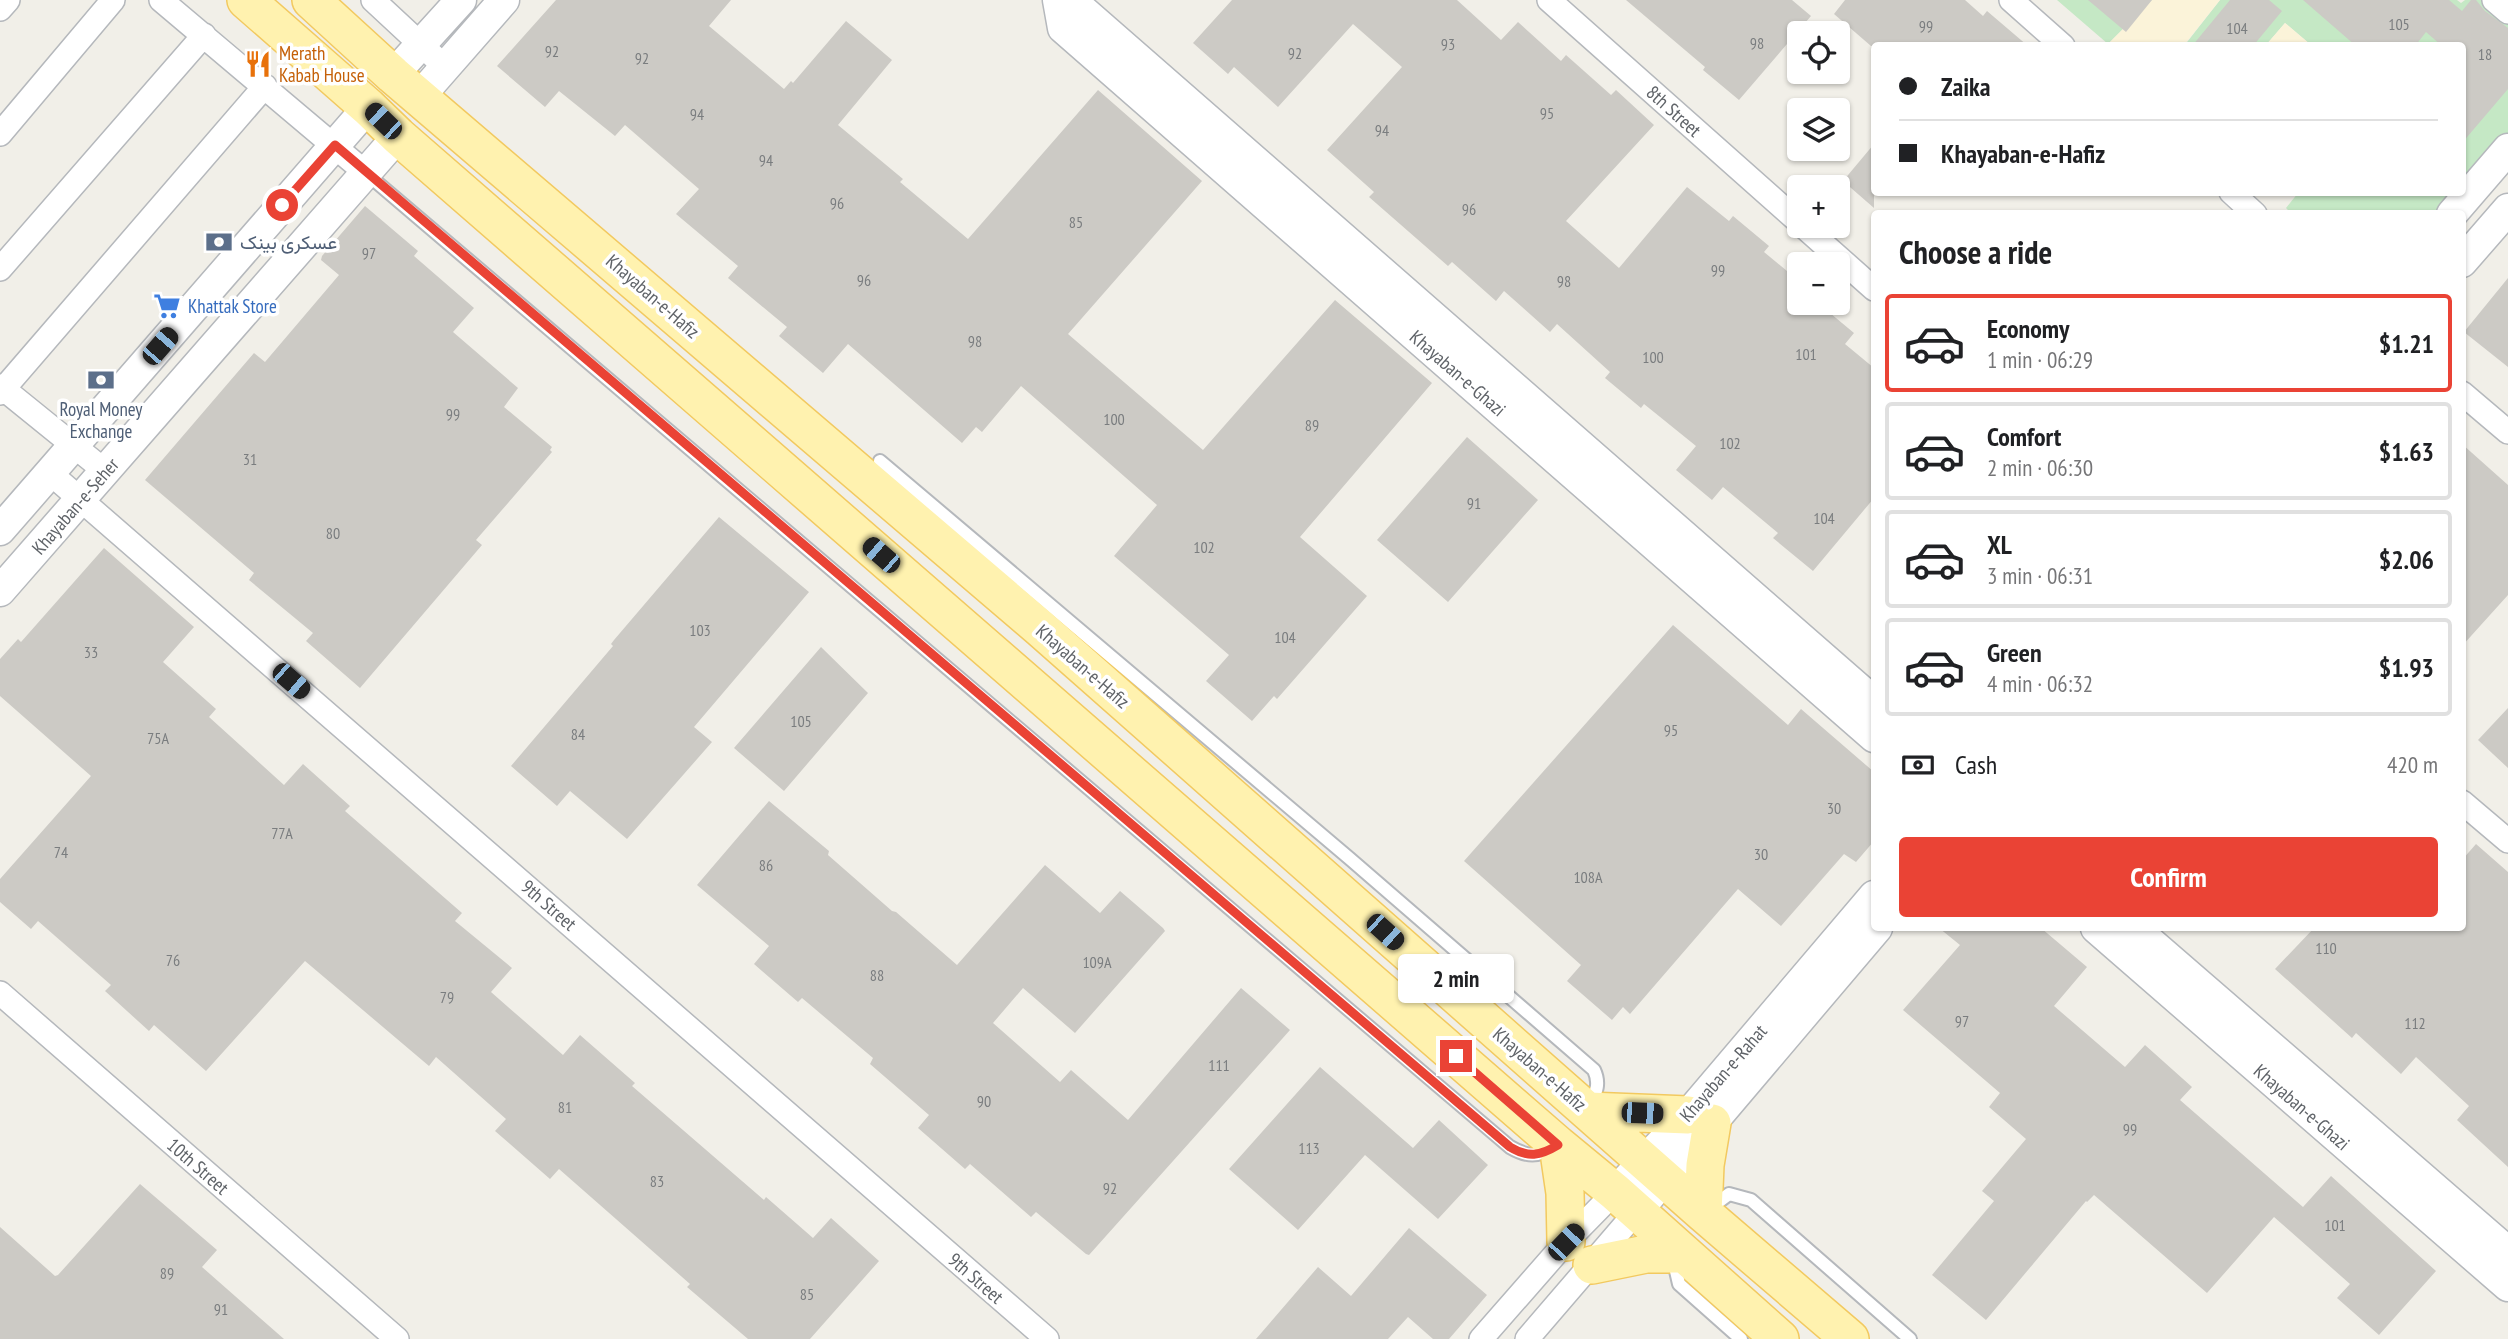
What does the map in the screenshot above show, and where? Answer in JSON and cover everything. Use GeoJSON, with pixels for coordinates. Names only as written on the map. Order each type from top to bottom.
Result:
{"type":"FeatureCollection","features":[{"type":"Feature","properties":{"kind":"main road"},"geometry":{"type":"LineString","coordinates":[[246,0],[398,136],[1558,1145],[1626,1201],[1780,1339]]}},
{"type":"Feature","properties":{"kind":"main road","name":"Khayaban-e-Hafiz"},"geometry":{"type":"LineString","coordinates":[[311,0],[1040,628],[1654,1170],[1850,1339]]}},
{"type":"Feature","properties":{"kind":"main road"},"geometry":{"type":"LineString","coordinates":[[1007,665],[1040,628]]}},
{"type":"Feature","properties":{"kind":"main road"},"geometry":{"type":"LineString","coordinates":[[1588,1111],[1700,1119],[1705,1165],[1703,1213]]}},
{"type":"Feature","properties":{"kind":"main road"},"geometry":{"type":"LineString","coordinates":[[1558,1145],[1565,1193],[1579,1254],[1683,1254]]}},
{"type":"Feature","properties":{"kind":"street"},"geometry":{"type":"LineString","coordinates":[[0,9],[8,0]]}},
{"type":"Feature","properties":{"kind":"street"},"geometry":{"type":"LineString","coordinates":[[0,134],[113,0]]}},
{"type":"Feature","properties":{"kind":"street"},"geometry":{"type":"LineString","coordinates":[[161,0],[366,173]]}},
{"type":"Feature","properties":{"kind":"street"},"geometry":{"type":"LineString","coordinates":[[373,0],[445,67]]}},
{"type":"Feature","properties":{"kind":"street"},"geometry":{"type":"LineString","coordinates":[[407,85],[421,45],[461,0]]}},
{"type":"Feature","properties":{"kind":"street"},"geometry":{"type":"LineString","coordinates":[[407,85],[445,67],[504,0]]}},
{"type":"Feature","properties":{"kind":"street","name":"8th Street"},"geometry":{"type":"LineString","coordinates":[[1549,0],[1787,211]]}},
{"type":"Feature","properties":{"kind":"street"},"geometry":{"type":"LineString","coordinates":[[2011,0],[2058,42]]}},
{"type":"Feature","properties":{"kind":"street"},"geometry":{"type":"LineString","coordinates":[[2494,0],[2508,12]]}},
{"type":"Feature","properties":{"kind":"street","name":"Khayaban-e-Ghazi"},"geometry":{"type":"LineString","coordinates":[[1071,8],[1871,699]]}},
{"type":"Feature","properties":{"kind":"street","name":"Khayaban-e-Ghazi"},"geometry":{"type":"LineString","coordinates":[[1071,8],[1871,734]]}},
{"type":"Feature","properties":{"kind":"street"},"geometry":{"type":"LineString","coordinates":[[0,269],[204,35]]}},
{"type":"Feature","properties":{"kind":"street"},"geometry":{"type":"LineString","coordinates":[[105,471],[1,390],[265,86]]}},
{"type":"Feature","properties":{"kind":"street"},"geometry":{"type":"LineString","coordinates":[[0,530],[368,107]]}},
{"type":"Feature","properties":{"kind":"street","name":"Khayaban-e-Seher"},"geometry":{"type":"LineString","coordinates":[[0,591],[398,136]]}},
{"type":"Feature","properties":{"kind":"street"},"geometry":{"type":"LineString","coordinates":[[2455,210],[2508,149]]}},
{"type":"Feature","properties":{"kind":"street"},"geometry":{"type":"LineString","coordinates":[[2235,196],[2251,210]]}},
{"type":"Feature","properties":{"kind":"street"},"geometry":{"type":"LineString","coordinates":[[2466,257],[2508,209]]}},
{"type":"Feature","properties":{"kind":"street"},"geometry":{"type":"LineString","coordinates":[[1817,238],[1871,286]]}},
{"type":"Feature","properties":{"kind":"street"},"geometry":{"type":"LineString","coordinates":[[2466,396],[2508,432]]}},
{"type":"Feature","properties":{"kind":"street","name":"9th Street"},"geometry":{"type":"LineString","coordinates":[[50,472],[1047,1339]]}},
{"type":"Feature","properties":{"kind":"street"},"geometry":{"type":"LineString","coordinates":[[2466,805],[2508,841]]}},
{"type":"Feature","properties":{"kind":"street","name":"Khayaban-e-Rahat"},"geometry":{"type":"LineString","coordinates":[[1700,1119],[1871,900]]}},
{"type":"Feature","properties":{"kind":"street","name":"Khayaban-e-Rahat"},"geometry":{"type":"LineString","coordinates":[[1481,1339],[1579,1254],[1874,931]]}},
{"type":"Feature","properties":{"kind":"street","name":"Khayaban-e-Ghazi"},"geometry":{"type":"LineString","coordinates":[[2099,931],[2508,1286]]}},
{"type":"Feature","properties":{"kind":"street","name":"Khayaban-e-Ghazi"},"geometry":{"type":"LineString","coordinates":[[2137,931],[2508,1252]]}},
{"type":"Feature","properties":{"kind":"street","name":"10th Street"},"geometry":{"type":"LineString","coordinates":[[0,993],[397,1339]]}},
{"type":"Feature","properties":{"kind":"street","name":"Khayaban-e-Rahat"},"geometry":{"type":"LineString","coordinates":[[1527,1339],[1579,1254],[1626,1201]]}},
{"type":"Feature","properties":{"kind":"lane"},"geometry":{"type":"LineString","coordinates":[[366,173],[1510,1147],[1522,1154],[1533,1155],[1544,1153],[1558,1145]]}},
{"type":"Feature","properties":{"kind":"lane"},"geometry":{"type":"LineString","coordinates":[[880,461],[1349,858],[1594,1070],[1598,1088],[1588,1111]]}},
{"type":"Feature","properties":{"kind":"lane"},"geometry":{"type":"LineString","coordinates":[[1703,1213],[1729,1194],[1751,1200],[1910,1339]]}},
{"type":"Feature","properties":{"kind":"lane"},"geometry":{"type":"LineString","coordinates":[[1683,1254],[1676,1271],[1679,1284],[1741,1339]]}},
{"type":"Feature","properties":{"kind":"green space"},"geometry":{"type":"Polygon","coordinates":[[[2057,0],[2152,0],[2110,42],[2106,42],[2057,0]]]}},
{"type":"Feature","properties":{"kind":"green space"},"geometry":{"type":"Polygon","coordinates":[[[2220,0],[2457,0],[2461,3],[2465,0],[2484,0],[2508,22],[2508,134],[2466,182],[2466,42],[2307,42],[2285,23],[2269,42],[2187,42],[2220,0]]]}},
{"type":"Feature","properties":{"kind":"green space"},"geometry":{"type":"Polygon","coordinates":[[[2296,196],[2455,196],[2443,210],[2286,208],[2296,196]]]}},
{"type":"Feature","properties":{"kind":"sand"},"geometry":{"type":"Polygon","coordinates":[[[2152,0],[2220,0],[2186,42],[2110,42],[2152,0]]]}},
{"type":"Feature","properties":{"kind":"sand"},"geometry":{"type":"Polygon","coordinates":[[[2285,23],[2307,42],[2269,42],[2285,23]]]}},
{"type":"Feature","properties":{"kind":"building"},"geometry":{"type":"Polygon","coordinates":[[[556,0],[731,0],[709,26],[784,89],[791,81],[793,83],[846,21],[892,60],[838,125],[903,179],[900,182],[968,239],[1098,90],[1202,181],[1068,334],[1203,450],[1335,300],[1432,383],[1300,537],[1367,596],[1277,699],[1274,696],[1252,721],[1206,681],[1229,655],[1114,556],[1157,505],[1021,386],[982,432],[976,427],[962,443],[848,344],[823,373],[779,336],[787,327],[728,278],[738,266],[676,214],[699,189],[625,125],[615,136],[559,91],[545,107],[497,66],[556,0]]]}},
{"type":"Feature","properties":{"kind":"building"},"geometry":{"type":"Polygon","coordinates":[[[1232,0],[1457,0],[1501,40],[1518,22],[1561,61],[1566,55],[1611,95],[1616,90],[1654,125],[1566,221],[1619,268],[1687,187],[1729,221],[1733,216],[1769,246],[1764,252],[1787,271],[1787,315],[1832,315],[1854,333],[1845,344],[1871,366],[1871,502],[1813,571],[1773,538],[1778,533],[1723,487],[1712,500],[1676,470],[1696,446],[1644,404],[1641,408],[1605,378],[1610,372],[1557,324],[1550,332],[1504,291],[1496,301],[1452,262],[1448,266],[1369,197],[1374,192],[1327,150],[1402,67],[1353,24],[1278,107],[1234,67],[1228,74],[1193,43],[1232,0]]]}},
{"type":"Feature","properties":{"kind":"building"},"geometry":{"type":"Polygon","coordinates":[[[1626,0],[1792,0],[1811,16],[1807,21],[1787,21],[1787,44],[1739,100],[1703,70],[1705,67],[1626,0]]]}},
{"type":"Feature","properties":{"kind":"building"},"geometry":{"type":"Polygon","coordinates":[[[1845,0],[1965,0],[1983,16],[1987,11],[2023,42],[1871,42],[1871,46],[1850,28],[1850,21],[1842,21],[1834,14],[1845,0]]]}},
{"type":"Feature","properties":{"kind":"building"},"geometry":{"type":"Polygon","coordinates":[[[2088,0],[2152,0],[2126,32],[2088,0]]]}},
{"type":"Feature","properties":{"kind":"building"},"geometry":{"type":"Polygon","coordinates":[[[2230,0],[2269,0],[2282,11],[2256,42],[2195,42],[2230,0]]]}},
{"type":"Feature","properties":{"kind":"building"},"geometry":{"type":"Polygon","coordinates":[[[2303,0],[2449,0],[2462,11],[2471,0],[2476,0],[2485,11],[2508,28],[2508,89],[2466,138],[2466,42],[2437,42],[2426,32],[2418,42],[2351,42],[2303,0]]]}},
{"type":"Feature","properties":{"kind":"building"},"geometry":{"type":"Polygon","coordinates":[[[1871,148],[1871,196],[1874,196],[1874,208],[1850,187],[1848,175],[1871,148]]]}},
{"type":"Feature","properties":{"kind":"building"},"geometry":{"type":"Polygon","coordinates":[[[365,206],[418,251],[414,256],[474,308],[453,332],[518,388],[504,407],[552,447],[552,452],[476,540],[482,545],[360,688],[306,641],[313,633],[249,580],[254,573],[145,480],[254,353],[265,362],[339,275],[321,260],[322,256],[365,206]]]}},
{"type":"Feature","properties":{"kind":"building"},"geometry":{"type":"Polygon","coordinates":[[[2508,278],[2508,367],[2466,334],[2466,330],[2508,278]]]}},
{"type":"Feature","properties":{"kind":"building"},"geometry":{"type":"Polygon","coordinates":[[[1467,437],[1538,500],[1448,602],[1377,540],[1467,437]]]}},
{"type":"Feature","properties":{"kind":"building"},"geometry":{"type":"Polygon","coordinates":[[[2466,448],[2508,485],[2508,595],[2466,642],[2466,448]]]}},
{"type":"Feature","properties":{"kind":"building"},"geometry":{"type":"Polygon","coordinates":[[[719,517],[809,592],[694,727],[712,742],[627,839],[570,791],[557,806],[511,766],[719,517]]]}},
{"type":"Feature","properties":{"kind":"building"},"geometry":{"type":"Polygon","coordinates":[[[104,548],[194,627],[163,662],[216,709],[209,717],[284,785],[303,764],[350,806],[345,811],[462,913],[455,921],[512,968],[491,992],[563,1055],[580,1035],[635,1083],[632,1086],[764,1200],[766,1197],[813,1238],[831,1218],[879,1261],[810,1339],[748,1339],[687,1287],[690,1284],[559,1169],[550,1179],[495,1131],[506,1119],[436,1057],[429,1066],[305,961],[206,1071],[154,1025],[149,1031],[105,991],[111,985],[38,921],[31,929],[0,902],[0,879],[91,776],[0,696],[0,659],[18,639],[21,642],[104,548]]]}},
{"type":"Feature","properties":{"kind":"building"},"geometry":{"type":"Polygon","coordinates":[[[1673,625],[1788,725],[1801,709],[1871,769],[1871,844],[1856,862],[1844,854],[1781,926],[1738,889],[1630,1014],[1623,1007],[1612,1020],[1567,981],[1581,965],[1464,861],[1673,625]]]}},
{"type":"Feature","properties":{"kind":"building"},"geometry":{"type":"Polygon","coordinates":[[[821,647],[868,693],[784,791],[734,748],[821,647]]]}},
{"type":"Feature","properties":{"kind":"building"},"geometry":{"type":"Polygon","coordinates":[[[2508,708],[2508,768],[2478,740],[2508,708]]]}},
{"type":"Feature","properties":{"kind":"building"},"geometry":{"type":"Polygon","coordinates":[[[769,801],[957,965],[1045,865],[1100,913],[1120,891],[1163,928],[1165,931],[1075,1033],[1023,988],[993,1023],[1060,1082],[1071,1070],[1128,1120],[1241,988],[1290,1030],[1089,1255],[1086,1254],[1036,1212],[1031,1217],[970,1164],[965,1169],[918,1128],[929,1115],[870,1064],[873,1058],[802,998],[798,1002],[754,964],[769,946],[697,885],[769,801]]]}},
{"type":"Feature","properties":{"kind":"building"},"geometry":{"type":"Polygon","coordinates":[[[2476,844],[2508,872],[2508,1167],[2457,1120],[2469,1106],[2416,1057],[2401,1074],[2356,1033],[2352,1038],[2275,969],[2311,931],[2466,931],[2466,855],[2476,844]]]}},
{"type":"Feature","properties":{"kind":"building"},"geometry":{"type":"Polygon","coordinates":[[[1943,931],[2045,931],[2087,967],[2054,1006],[2125,1067],[2145,1045],[2192,1087],[2180,1100],[2303,1207],[2331,1176],[2436,1271],[2379,1335],[2337,1298],[2350,1284],[2274,1217],[2207,1293],[2094,1195],[2086,1201],[1986,1320],[1932,1275],[1994,1201],[1982,1191],[2026,1139],[1989,1107],[2000,1093],[1903,1010],[1960,945],[1943,931]]]}},
{"type":"Feature","properties":{"kind":"building"},"geometry":{"type":"Polygon","coordinates":[[[1320,1067],[1413,1148],[1439,1120],[1488,1165],[1438,1219],[1365,1155],[1298,1230],[1229,1169],[1320,1067]]]}},
{"type":"Feature","properties":{"kind":"building"},"geometry":{"type":"Polygon","coordinates":[[[140,1184],[217,1250],[202,1267],[284,1339],[0,1339],[0,1227],[55,1276],[140,1184]]]}},
{"type":"Feature","properties":{"kind":"building"},"geometry":{"type":"Polygon","coordinates":[[[1409,1228],[1487,1295],[1449,1339],[1433,1339],[1408,1317],[1388,1339],[1256,1339],[1318,1267],[1351,1296],[1409,1228]]]}},
{"type":"Feature","properties":{"kind":"place","name":"Merath Kabab House"},"geometry":{"type":"Point","coordinates":[258,64]}},
{"type":"Feature","properties":{"kind":"place","name":"عسکری بینک"},"geometry":{"type":"Point","coordinates":[219,242]}},
{"type":"Feature","properties":{"kind":"place","name":"Khattak Store"},"geometry":{"type":"Point","coordinates":[167,306]}},
{"type":"Feature","properties":{"kind":"place","name":"Royal Money Exchange"},"geometry":{"type":"Point","coordinates":[101,380]}},
{"type":"Feature","properties":{"kind":"route"},"geometry":{"type":"LineString","coordinates":[[282,205],[335,145],[1510,1147],[1522,1154],[1533,1155],[1544,1153],[1558,1145],[1456,1056]]}}]}
